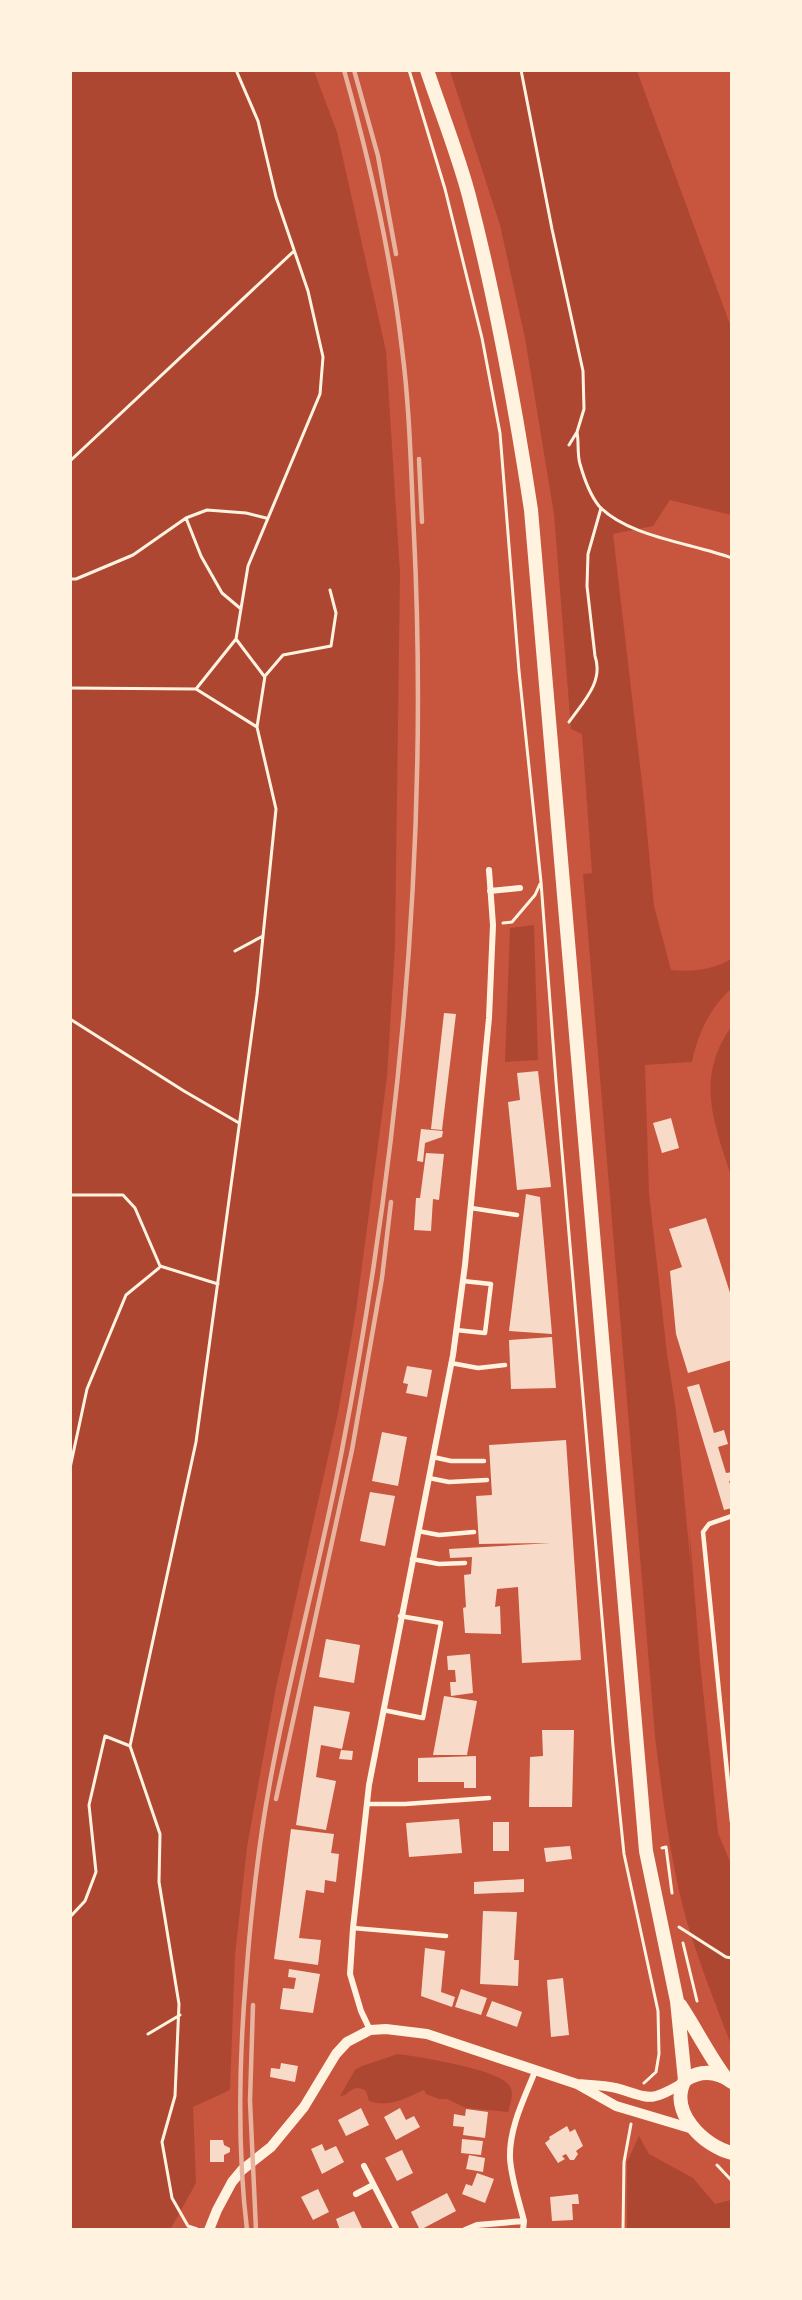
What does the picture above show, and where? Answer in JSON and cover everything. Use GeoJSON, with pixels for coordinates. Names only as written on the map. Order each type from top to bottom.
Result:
{"type":"FeatureCollection","features":[{"type":"Feature","properties":{"kind":"main road"},"geometry":{"type":"LineString","coordinates":[[427,70],[469,194],[495,305],[517,419],[531,510],[646,1851],[677,2001],[684,2081],[680,2092],[681,2103],[683,2113],[693,2129],[730,2155]]}},
{"type":"Feature","properties":{"kind":"main road"},"geometry":{"type":"LineString","coordinates":[[677,2001],[695,2028],[710,2058],[728,2080]]}},
{"type":"Feature","properties":{"kind":"main road"},"geometry":{"type":"LineString","coordinates":[[684,2081],[702,2073],[728,2080]]}},
{"type":"Feature","properties":{"kind":"street"},"geometry":{"type":"LineString","coordinates":[[370,2030],[361,2011],[350,1974],[353,1928],[367,1804],[400,1616],[451,1363],[463,1281],[489,1018],[493,925],[489,870]]}},
{"type":"Feature","properties":{"kind":"street"},"geometry":{"type":"LineString","coordinates":[[490,891],[520,888]]}},
{"type":"Feature","properties":{"kind":"street"},"geometry":{"type":"LineString","coordinates":[[209,2229],[232,2182],[242,2170],[271,2147],[304,2107],[336,2054],[347,2042],[370,2030],[386,2029],[427,2034],[577,2084],[616,2106],[693,2129]]}},
{"type":"Feature","properties":{"kind":"street"},"geometry":{"type":"LineString","coordinates":[[523,2229],[524,2221],[510,2159],[511,2143],[519,2110],[536,2069]]}},
{"type":"Feature","properties":{"kind":"street"},"geometry":{"type":"LineString","coordinates":[[577,2084],[615,2088],[634,2096],[647,2098],[663,2095],[684,2081]]}},
{"type":"Feature","properties":{"kind":"street"},"geometry":{"type":"LineString","coordinates":[[364,2166],[397,2229]]}},
{"type":"Feature","properties":{"kind":"street"},"geometry":{"type":"LineString","coordinates":[[356,2194],[373,2185]]}},
{"type":"Feature","properties":{"kind":"street"},"geometry":{"type":"LineString","coordinates":[[465,2229],[477,2224],[524,2221]]}},
{"type":"Feature","properties":{"kind":"lane"},"geometry":{"type":"LineString","coordinates":[[471,1208],[517,1215]]}},
{"type":"Feature","properties":{"kind":"lane"},"geometry":{"type":"LineString","coordinates":[[456,1330],[485,1333],[491,1284],[463,1281]]}},
{"type":"Feature","properties":{"kind":"lane"},"geometry":{"type":"LineString","coordinates":[[451,1363],[478,1368],[505,1365]]}},
{"type":"Feature","properties":{"kind":"lane"},"geometry":{"type":"LineString","coordinates":[[433,1458],[451,1461],[484,1461]]}},
{"type":"Feature","properties":{"kind":"lane"},"geometry":{"type":"LineString","coordinates":[[429,1478],[449,1482],[487,1480]]}},
{"type":"Feature","properties":{"kind":"lane"},"geometry":{"type":"LineString","coordinates":[[732,1516],[709,1524],[703,1532],[732,1822]]}},
{"type":"Feature","properties":{"kind":"lane"},"geometry":{"type":"LineString","coordinates":[[418,1532],[439,1535],[474,1532]]}},
{"type":"Feature","properties":{"kind":"lane"},"geometry":{"type":"LineString","coordinates":[[412,1559],[439,1564],[465,1563]]}},
{"type":"Feature","properties":{"kind":"lane"},"geometry":{"type":"LineString","coordinates":[[383,1710],[423,1718],[441,1623],[400,1616]]}},
{"type":"Feature","properties":{"kind":"lane"},"geometry":{"type":"LineString","coordinates":[[367,1804],[441,1802],[489,1797]]}},
{"type":"Feature","properties":{"kind":"lane"},"geometry":{"type":"LineString","coordinates":[[353,1928],[446,1936]]}},
{"type":"Feature","properties":{"kind":"path"},"geometry":{"type":"LineString","coordinates":[[196,689],[236,639],[248,566],[320,394],[323,357],[308,291],[276,197],[258,121],[236,70]]}},
{"type":"Feature","properties":{"kind":"path"},"geometry":{"type":"LineString","coordinates":[[409,70],[445,189],[482,338],[500,433],[519,671],[541,882],[614,1757],[624,1854],[658,2011],[659,2054],[656,2072],[644,2083]]}},
{"type":"Feature","properties":{"kind":"path"},"geometry":{"type":"LineString","coordinates":[[521,70],[583,371],[584,409],[578,432],[579,462],[589,488],[601,508],[614,518],[646,532],[732,558]]}},
{"type":"Feature","properties":{"kind":"path"},"geometry":{"type":"LineString","coordinates":[[70,461],[294,251]]}},
{"type":"Feature","properties":{"kind":"path"},"geometry":{"type":"LineString","coordinates":[[569,445],[578,432]]}},
{"type":"Feature","properties":{"kind":"path"},"geometry":{"type":"LineString","coordinates":[[568,722],[596,685],[599,666],[595,656],[587,586],[588,554],[601,508]]}},
{"type":"Feature","properties":{"kind":"path"},"geometry":{"type":"LineString","coordinates":[[70,579],[76,579],[133,555],[186,518],[207,510],[246,513],[267,518]]}},
{"type":"Feature","properties":{"kind":"path"},"geometry":{"type":"LineString","coordinates":[[186,518],[201,556],[222,592],[241,609]]}},
{"type":"Feature","properties":{"kind":"path"},"geometry":{"type":"LineString","coordinates":[[199,2229],[188,2226],[172,2198],[162,2142],[175,2096],[180,2015],[159,1882],[160,1834],[130,1746],[196,1442],[263,936],[276,809],[257,727],[265,676],[283,655],[331,646],[336,613],[330,590]]}},
{"type":"Feature","properties":{"kind":"path"},"geometry":{"type":"LineString","coordinates":[[236,639],[265,676]]}},
{"type":"Feature","properties":{"kind":"path"},"geometry":{"type":"LineString","coordinates":[[70,688],[196,689],[257,727]]}},
{"type":"Feature","properties":{"kind":"path"},"geometry":{"type":"LineString","coordinates":[[493,925],[512,922],[535,895],[541,882]]}},
{"type":"Feature","properties":{"kind":"path"},"geometry":{"type":"LineString","coordinates":[[235,951],[263,936]]}},
{"type":"Feature","properties":{"kind":"path"},"geometry":{"type":"LineString","coordinates":[[70,1019],[239,1123]]}},
{"type":"Feature","properties":{"kind":"path"},"geometry":{"type":"LineString","coordinates":[[70,1195],[123,1195],[135,1208],[160,1266],[218,1284]]}},
{"type":"Feature","properties":{"kind":"path"},"geometry":{"type":"LineString","coordinates":[[70,1468],[87,1389],[126,1295],[159,1268]]}},
{"type":"Feature","properties":{"kind":"path"},"geometry":{"type":"LineString","coordinates":[[70,1917],[86,1901],[96,1872],[89,1805],[105,1736],[130,1746]]}},
{"type":"Feature","properties":{"kind":"path"},"geometry":{"type":"LineString","coordinates":[[646,1851],[666,1847],[674,1903]]}},
{"type":"Feature","properties":{"kind":"path"},"geometry":{"type":"LineString","coordinates":[[677,1918],[701,2011]]}},
{"type":"Feature","properties":{"kind":"path"},"geometry":{"type":"LineString","coordinates":[[679,1927],[726,1957],[732,1958]]}},
{"type":"Feature","properties":{"kind":"path"},"geometry":{"type":"LineString","coordinates":[[148,2034],[180,2015]]}},
{"type":"Feature","properties":{"kind":"path"},"geometry":{"type":"LineString","coordinates":[[621,2120],[639,2127]]}},
{"type":"Feature","properties":{"kind":"path"},"geometry":{"type":"LineString","coordinates":[[622,2229],[624,2162],[632,2124]]}},
{"type":"Feature","properties":{"kind":"path"},"geometry":{"type":"LineString","coordinates":[[709,2159],[732,2181]]}},
{"type":"Feature","properties":{"kind":"shaded area"},"geometry":{"type":"Polygon","coordinates":[[[70,71],[314,71],[337,132],[386,351],[400,573],[395,945],[387,1077],[356,1311],[338,1413],[276,1687],[247,1847],[235,1955],[230,2090],[193,2107],[196,2183],[170,2230],[70,2229],[70,71]]]}},
{"type":"Feature","properties":{"kind":"shaded area"},"geometry":{"type":"Polygon","coordinates":[[[450,71],[637,71],[731,327],[731,515],[670,500],[653,526],[613,534],[654,906],[671,970],[702,969],[717,966],[731,959],[731,989],[711,1013],[697,1042],[692,1062],[645,1065],[649,1193],[667,1354],[676,1411],[691,1568],[689,1523],[700,1662],[718,1833],[731,1864],[731,2045],[699,1959],[683,1907],[670,1843],[655,1736],[583,874],[592,873],[582,734],[571,729],[554,514],[525,338],[500,225],[450,71]]]}},
{"type":"Feature","properties":{"kind":"shaded area"},"geometry":{"type":"Polygon","coordinates":[[[534,925],[538,1060],[505,1062],[510,928],[534,925]]]}},
{"type":"Feature","properties":{"kind":"shaded area"},"geometry":{"type":"Polygon","coordinates":[[[731,1027],[731,1176],[714,1119],[711,1083],[713,1064],[731,1027]]]}},
{"type":"Feature","properties":{"kind":"shaded area"},"geometry":{"type":"Polygon","coordinates":[[[398,2054],[475,2069],[502,2079],[512,2091],[508,2112],[466,2108],[447,2099],[439,2099],[426,2094],[424,2090],[391,2103],[369,2101],[366,2091],[360,2088],[355,2088],[340,2096],[355,2070],[398,2054]]]}},
{"type":"Feature","properties":{"kind":"shaded area"},"geometry":{"type":"Polygon","coordinates":[[[639,2136],[649,2154],[693,2178],[715,2204],[731,2200],[731,2229],[627,2229],[627,2162],[639,2136]]]}},
{"type":"Feature","properties":{"kind":"building"},"geometry":{"type":"Polygon","coordinates":[[[444,1013],[456,1014],[442,1130],[431,1129],[444,1013]]]}},
{"type":"Feature","properties":{"kind":"building"},"geometry":{"type":"Polygon","coordinates":[[[538,1071],[551,1187],[517,1190],[508,1102],[520,1100],[517,1073],[538,1071]]]}},
{"type":"Feature","properties":{"kind":"building"},"geometry":{"type":"Polygon","coordinates":[[[671,1118],[679,1148],[662,1153],[653,1123],[671,1118]]]}},
{"type":"Feature","properties":{"kind":"building"},"geometry":{"type":"Polygon","coordinates":[[[421,1129],[443,1131],[442,1137],[425,1143],[423,1162],[417,1161],[421,1129]]]}},
{"type":"Feature","properties":{"kind":"building"},"geometry":{"type":"Polygon","coordinates":[[[426,1153],[444,1154],[439,1200],[433,1199],[431,1231],[414,1230],[416,1198],[420,1198],[426,1153]]]}},
{"type":"Feature","properties":{"kind":"building"},"geometry":{"type":"Polygon","coordinates":[[[526,1194],[540,1197],[552,1334],[509,1331],[526,1194]]]}},
{"type":"Feature","properties":{"kind":"building"},"geometry":{"type":"Polygon","coordinates":[[[706,1218],[732,1299],[732,1360],[688,1373],[676,1334],[670,1271],[682,1267],[669,1229],[706,1218]]]}},
{"type":"Feature","properties":{"kind":"building"},"geometry":{"type":"Polygon","coordinates":[[[552,1337],[556,1388],[511,1389],[509,1340],[552,1337]]]}},
{"type":"Feature","properties":{"kind":"building"},"geometry":{"type":"Polygon","coordinates":[[[407,1366],[432,1370],[427,1397],[406,1393],[408,1384],[403,1383],[407,1366]]]}},
{"type":"Feature","properties":{"kind":"building"},"geometry":{"type":"Polygon","coordinates":[[[699,1384],[714,1433],[724,1430],[728,1444],[718,1447],[726,1473],[732,1472],[732,1480],[729,1481],[732,1490],[732,1508],[724,1510],[687,1387],[699,1384]]]}},
{"type":"Feature","properties":{"kind":"building"},"geometry":{"type":"Polygon","coordinates":[[[382,1432],[407,1437],[398,1486],[372,1481],[382,1432]]]}},
{"type":"Feature","properties":{"kind":"building"},"geometry":{"type":"Polygon","coordinates":[[[566,1440],[581,1660],[522,1663],[518,1587],[497,1589],[495,1607],[500,1606],[501,1634],[465,1633],[464,1575],[471,1574],[472,1557],[450,1558],[449,1549],[551,1543],[479,1544],[476,1496],[492,1495],[489,1445],[566,1440]]]}},
{"type":"Feature","properties":{"kind":"building"},"geometry":{"type":"Polygon","coordinates":[[[370,1492],[395,1496],[385,1546],[360,1541],[370,1492]]]}},
{"type":"Feature","properties":{"kind":"building"},"geometry":{"type":"Polygon","coordinates":[[[326,1639],[360,1645],[354,1683],[319,1677],[326,1639]]]}},
{"type":"Feature","properties":{"kind":"building"},"geometry":{"type":"Polygon","coordinates":[[[470,1654],[473,1693],[451,1696],[450,1682],[456,1682],[455,1670],[448,1670],[447,1656],[470,1654]]]}},
{"type":"Feature","properties":{"kind":"building"},"geometry":{"type":"Polygon","coordinates":[[[444,1696],[477,1701],[467,1755],[433,1755],[444,1696]]]}},
{"type":"Feature","properties":{"kind":"building"},"geometry":{"type":"Polygon","coordinates":[[[314,1706],[350,1712],[342,1749],[321,1745],[316,1777],[336,1781],[326,1830],[296,1825],[314,1706]]]}},
{"type":"Feature","properties":{"kind":"building"},"geometry":{"type":"Polygon","coordinates":[[[542,1730],[574,1730],[572,1807],[529,1807],[530,1757],[543,1756],[542,1730]]]}},
{"type":"Feature","properties":{"kind":"building"},"geometry":{"type":"Polygon","coordinates":[[[341,1750],[353,1751],[352,1760],[339,1759],[341,1750]]]}},
{"type":"Feature","properties":{"kind":"building"},"geometry":{"type":"Polygon","coordinates":[[[476,1756],[476,1788],[464,1788],[464,1782],[418,1782],[418,1758],[476,1756]]]}},
{"type":"Feature","properties":{"kind":"building"},"geometry":{"type":"Polygon","coordinates":[[[459,1819],[462,1853],[409,1857],[406,1823],[459,1819]]]}},
{"type":"Feature","properties":{"kind":"building"},"geometry":{"type":"Polygon","coordinates":[[[493,1822],[509,1822],[509,1851],[493,1851],[493,1822]]]}},
{"type":"Feature","properties":{"kind":"building"},"geometry":{"type":"Polygon","coordinates":[[[291,1829],[334,1834],[331,1853],[339,1854],[336,1882],[325,1880],[324,1893],[306,1890],[299,1938],[321,1940],[318,1965],[274,1959],[291,1829]]]}},
{"type":"Feature","properties":{"kind":"building"},"geometry":{"type":"Polygon","coordinates":[[[570,1846],[572,1859],[546,1862],[544,1848],[570,1846]]]}},
{"type":"Feature","properties":{"kind":"building"},"geometry":{"type":"Polygon","coordinates":[[[524,1879],[524,1892],[474,1894],[474,1882],[524,1879]]]}},
{"type":"Feature","properties":{"kind":"building"},"geometry":{"type":"Polygon","coordinates":[[[483,1911],[517,1912],[514,1960],[519,1960],[518,1986],[480,1984],[483,1911]]]}},
{"type":"Feature","properties":{"kind":"building"},"geometry":{"type":"Polygon","coordinates":[[[425,1948],[445,1951],[441,1992],[455,1997],[452,2007],[421,1996],[425,1948]]]}},
{"type":"Feature","properties":{"kind":"building"},"geometry":{"type":"Polygon","coordinates":[[[289,1969],[320,1974],[313,2013],[280,2009],[283,1988],[294,1989],[296,1978],[288,1977],[289,1969]]]}},
{"type":"Feature","properties":{"kind":"building"},"geometry":{"type":"Polygon","coordinates":[[[563,1978],[569,2035],[551,2037],[547,1980],[563,1978]]]}},
{"type":"Feature","properties":{"kind":"building"},"geometry":{"type":"Polygon","coordinates":[[[461,1989],[487,1998],[481,2015],[455,2007],[461,1989]]]}},
{"type":"Feature","properties":{"kind":"building"},"geometry":{"type":"Polygon","coordinates":[[[492,2001],[522,2012],[517,2027],[486,2016],[492,2001]]]}},
{"type":"Feature","properties":{"kind":"building"},"geometry":{"type":"Polygon","coordinates":[[[281,2063],[298,2066],[295,2082],[270,2077],[271,2068],[280,2069],[281,2063]]]}},
{"type":"Feature","properties":{"kind":"building"},"geometry":{"type":"Polygon","coordinates":[[[361,2108],[369,2125],[346,2136],[338,2120],[361,2108]]]}},
{"type":"Feature","properties":{"kind":"building"},"geometry":{"type":"Polygon","coordinates":[[[400,2108],[406,2120],[414,2116],[420,2127],[396,2140],[384,2117],[400,2108]]]}},
{"type":"Feature","properties":{"kind":"building"},"geometry":{"type":"Polygon","coordinates":[[[466,2109],[488,2112],[485,2138],[463,2135],[464,2127],[453,2126],[454,2114],[465,2116],[466,2109]]]}},
{"type":"Feature","properties":{"kind":"building"},"geometry":{"type":"Polygon","coordinates":[[[567,2126],[570,2132],[575,2129],[583,2146],[576,2151],[578,2154],[574,2160],[570,2160],[566,2154],[562,2156],[565,2159],[558,2163],[545,2143],[550,2139],[549,2137],[567,2126]]]}},
{"type":"Feature","properties":{"kind":"building"},"geometry":{"type":"Polygon","coordinates":[[[462,2139],[483,2141],[481,2155],[461,2153],[462,2139]]]}},
{"type":"Feature","properties":{"kind":"building"},"geometry":{"type":"Polygon","coordinates":[[[210,2140],[223,2140],[224,2145],[230,2148],[230,2152],[224,2155],[224,2162],[210,2162],[210,2140]]]}},
{"type":"Feature","properties":{"kind":"building"},"geometry":{"type":"Polygon","coordinates":[[[322,2144],[325,2151],[336,2146],[344,2162],[322,2174],[311,2149],[322,2144]]]}},
{"type":"Feature","properties":{"kind":"building"},"geometry":{"type":"Polygon","coordinates":[[[402,2150],[413,2173],[397,2181],[385,2158],[402,2150]]]}},
{"type":"Feature","properties":{"kind":"building"},"geometry":{"type":"Polygon","coordinates":[[[469,2155],[485,2158],[483,2172],[466,2169],[469,2155]]]}},
{"type":"Feature","properties":{"kind":"building"},"geometry":{"type":"Polygon","coordinates":[[[477,2173],[494,2179],[485,2203],[462,2194],[466,2184],[472,2186],[477,2173]]]}},
{"type":"Feature","properties":{"kind":"building"},"geometry":{"type":"Polygon","coordinates":[[[318,2189],[329,2212],[313,2220],[301,2197],[318,2189]]]}},
{"type":"Feature","properties":{"kind":"building"},"geometry":{"type":"Polygon","coordinates":[[[447,2193],[456,2211],[420,2230],[411,2212],[447,2193]]]}},
{"type":"Feature","properties":{"kind":"building"},"geometry":{"type":"Polygon","coordinates":[[[578,2194],[579,2204],[572,2204],[573,2220],[552,2221],[550,2197],[578,2194]]]}},
{"type":"Feature","properties":{"kind":"building"},"geometry":{"type":"Polygon","coordinates":[[[354,2211],[362,2228],[340,2230],[336,2219],[354,2211]]]}},
{"type":"Feature","properties":{"kind":"railway"},"geometry":{"type":"LineString","coordinates":[[247,2230],[240,2135],[241,2072],[246,1978],[255,1880],[278,1740],[334,1492],[380,1224],[405,995],[413,880],[418,650],[407,395],[386,243],[344,70]]}},
{"type":"Feature","properties":{"kind":"railway"},"geometry":{"type":"LineString","coordinates":[[354,70],[378,156],[396,254]]}},
{"type":"Feature","properties":{"kind":"railway"},"geometry":{"type":"LineString","coordinates":[[419,459],[422,522]]}},
{"type":"Feature","properties":{"kind":"railway"},"geometry":{"type":"LineString","coordinates":[[276,1799],[352,1450],[382,1278],[391,1202]]}},
{"type":"Feature","properties":{"kind":"railway"},"geometry":{"type":"LineString","coordinates":[[253,2005],[250,2101],[256,2230]]}}]}
